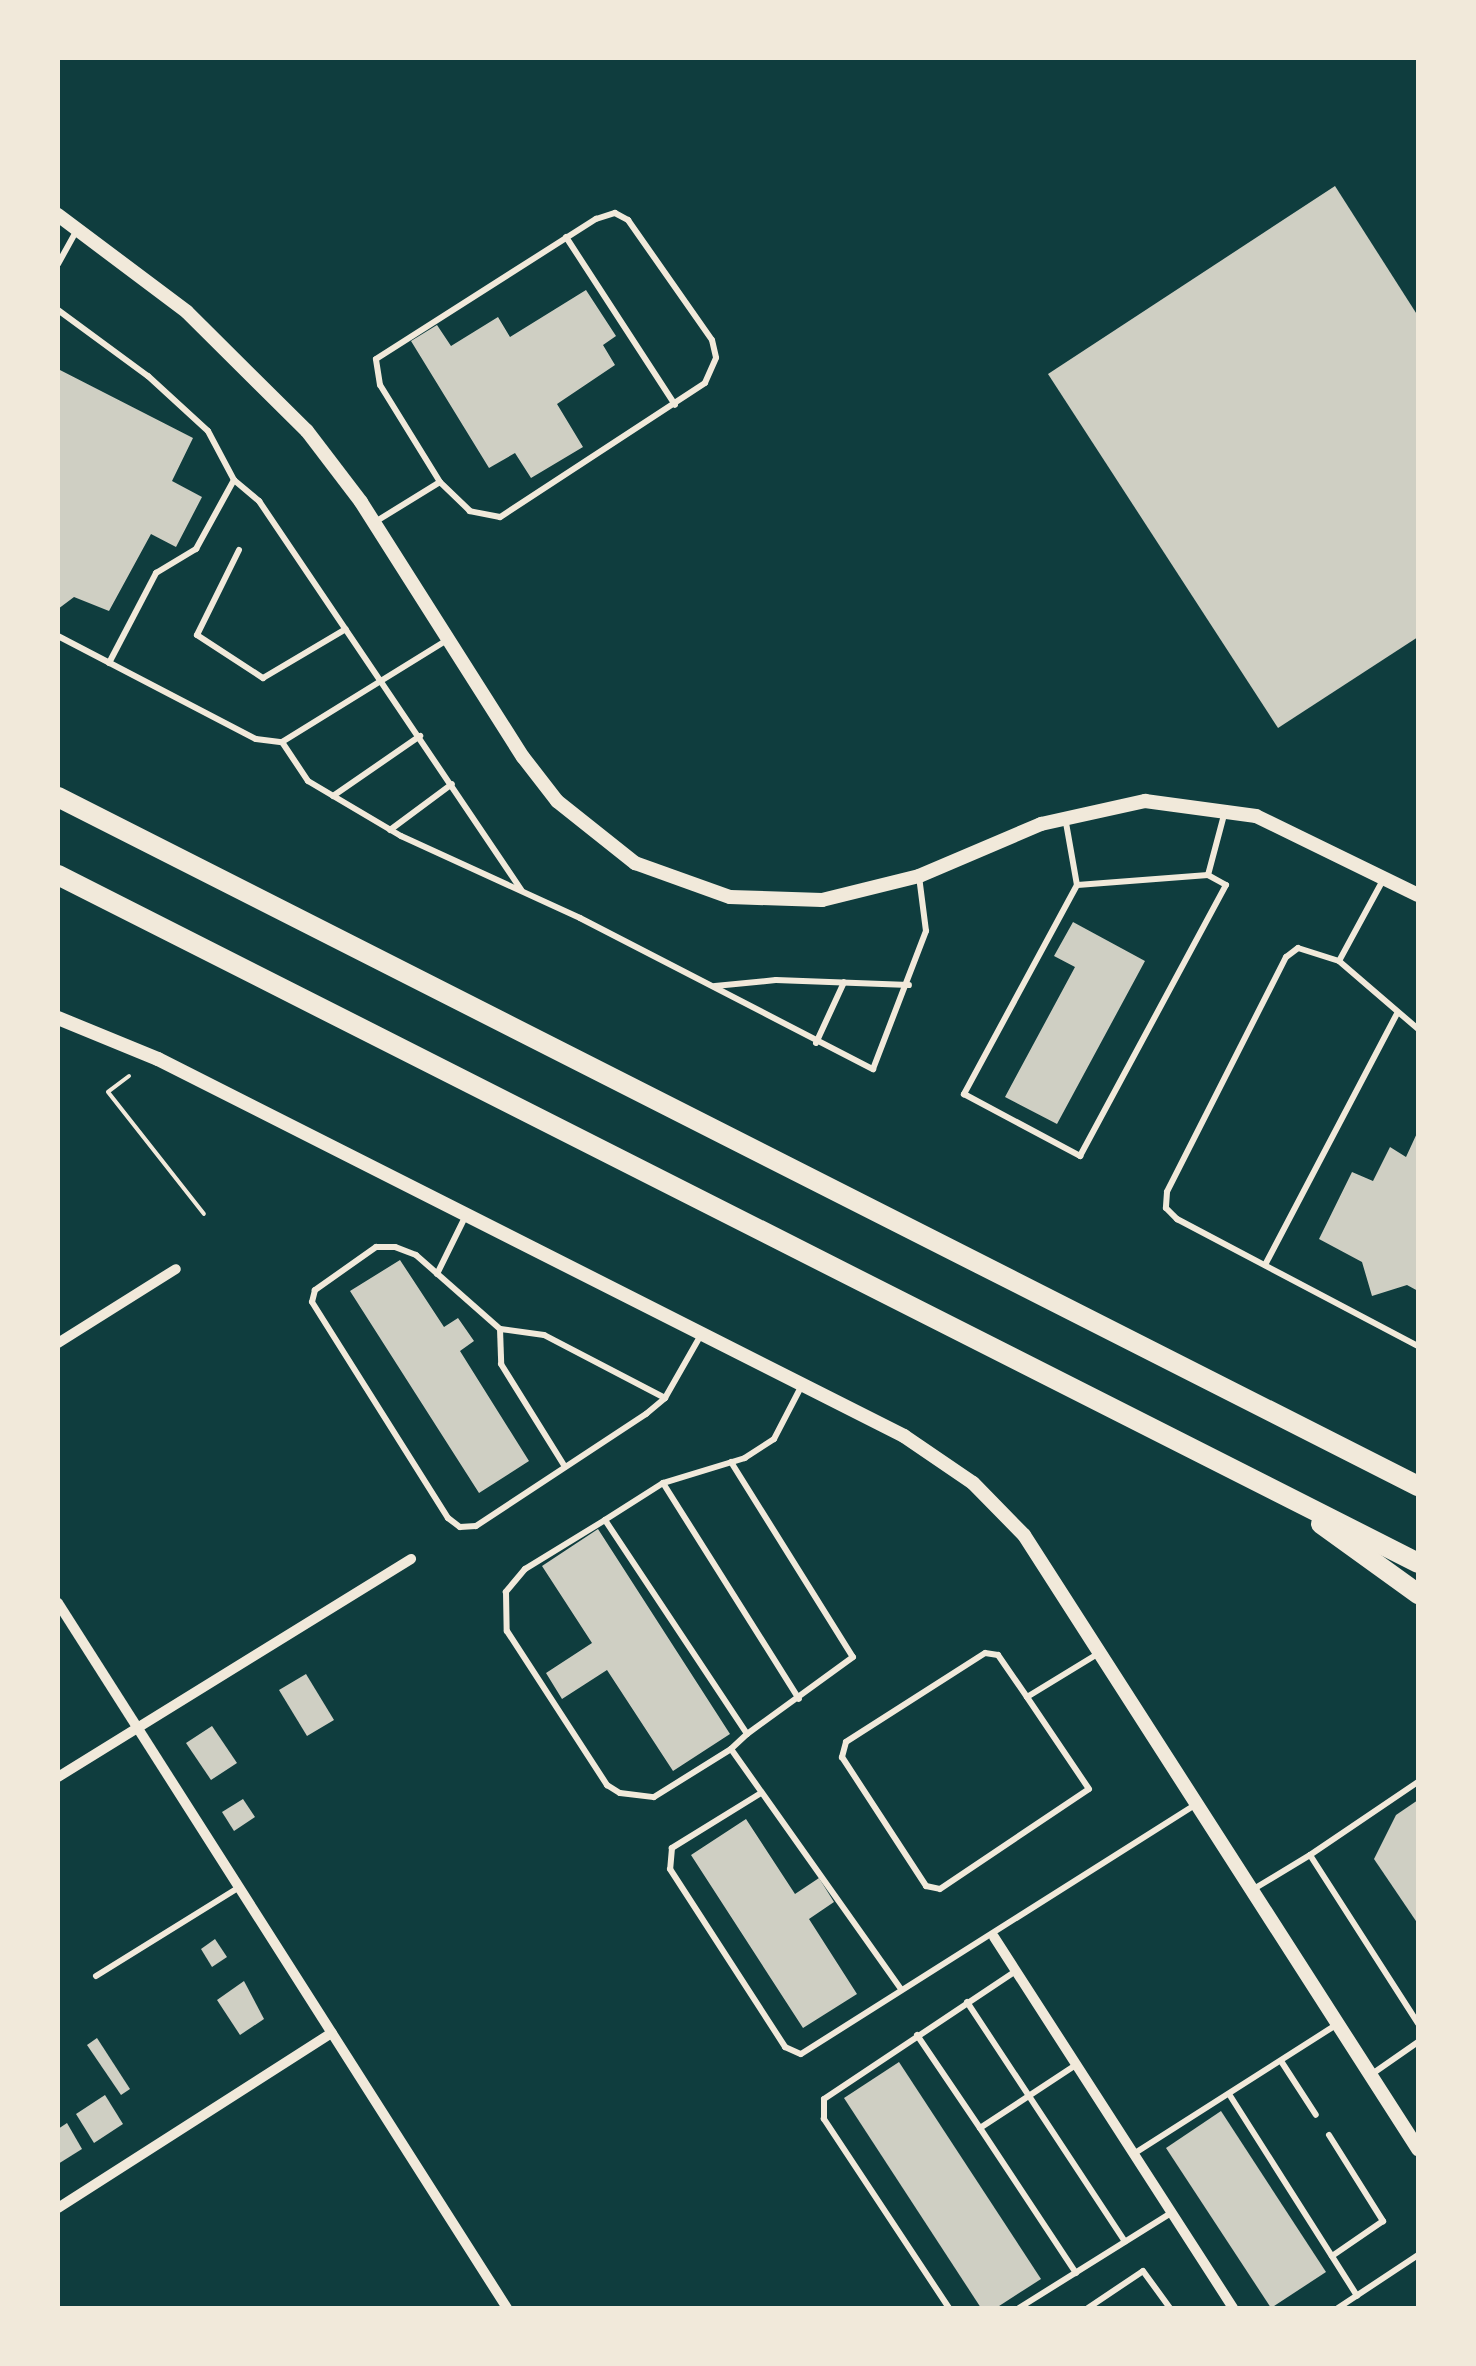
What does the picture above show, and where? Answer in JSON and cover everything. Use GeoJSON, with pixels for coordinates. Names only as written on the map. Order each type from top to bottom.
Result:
{"type":"FeatureCollection","features":[{"type":"Feature","properties":{"kind":"highway"},"geometry":{"type":"LineString","coordinates":[[58,797],[1418,1486]]}},
{"type":"Feature","properties":{"kind":"highway"},"geometry":{"type":"LineString","coordinates":[[58,876],[1418,1563]]}},
{"type":"Feature","properties":{"kind":"highway"},"geometry":{"type":"LineString","coordinates":[[1293,1500],[1373,1568],[1418,1594]]}},
{"type":"Feature","properties":{"kind":"street"},"geometry":{"type":"LineString","coordinates":[[58,214],[249,368],[308,431],[374,522],[557,801],[635,863],[678,883],[776,901],[866,894],[1065,817],[1145,801],[1256,816],[1418,895]]}},
{"type":"Feature","properties":{"kind":"street"},"geometry":{"type":"LineString","coordinates":[[58,1018],[158,1059],[802,1384],[904,1436],[973,1482],[1024,1535],[1418,2150]]}},
{"type":"Feature","properties":{"kind":"street"},"geometry":{"type":"LineString","coordinates":[[58,1343],[176,1269]]}},
{"type":"Feature","properties":{"kind":"street"},"geometry":{"type":"LineString","coordinates":[[58,1778],[411,1559]]}},
{"type":"Feature","properties":{"kind":"street"},"geometry":{"type":"LineString","coordinates":[[58,1603],[507,2308]]}},
{"type":"Feature","properties":{"kind":"street"},"geometry":{"type":"LineString","coordinates":[[994,1937],[1233,2308]]}},
{"type":"Feature","properties":{"kind":"street"},"geometry":{"type":"LineString","coordinates":[[58,2208],[332,2033]]}},
{"type":"Feature","properties":{"kind":"lane"},"geometry":{"type":"LineString","coordinates":[[615,213],[644,234],[712,340],[716,358],[705,384],[500,517],[470,511],[440,482],[380,384],[376,359],[566,237],[615,213]]}},
{"type":"Feature","properties":{"kind":"lane"},"geometry":{"type":"LineString","coordinates":[[58,264],[78,228]]}},
{"type":"Feature","properties":{"kind":"lane"},"geometry":{"type":"LineString","coordinates":[[566,237],[675,405]]}},
{"type":"Feature","properties":{"kind":"lane"},"geometry":{"type":"LineString","coordinates":[[58,310],[148,376],[208,431],[234,480],[259,501],[522,892]]}},
{"type":"Feature","properties":{"kind":"lane"},"geometry":{"type":"LineString","coordinates":[[108,662],[156,573],[196,549],[234,480]]}},
{"type":"Feature","properties":{"kind":"lane"},"geometry":{"type":"LineString","coordinates":[[374,522],[440,482]]}},
{"type":"Feature","properties":{"kind":"lane"},"geometry":{"type":"LineString","coordinates":[[238,550],[197,635],[263,678],[346,629]]}},
{"type":"Feature","properties":{"kind":"lane"},"geometry":{"type":"LineString","coordinates":[[58,636],[256,739],[282,742],[448,640]]}},
{"type":"Feature","properties":{"kind":"lane"},"geometry":{"type":"LineString","coordinates":[[333,796],[420,736]]}},
{"type":"Feature","properties":{"kind":"lane"},"geometry":{"type":"LineString","coordinates":[[282,742],[308,782],[390,830],[713,986],[872,1069],[926,931],[919,876]]}},
{"type":"Feature","properties":{"kind":"lane"},"geometry":{"type":"LineString","coordinates":[[390,830],[452,784]]}},
{"type":"Feature","properties":{"kind":"lane"},"geometry":{"type":"LineString","coordinates":[[1208,875],[1225,810]]}},
{"type":"Feature","properties":{"kind":"lane"},"geometry":{"type":"LineString","coordinates":[[1065,817],[1076,885],[964,1094],[1080,1156],[1226,885],[1208,875],[1076,885]]}},
{"type":"Feature","properties":{"kind":"lane"},"geometry":{"type":"LineString","coordinates":[[1339,962],[1385,878]]}},
{"type":"Feature","properties":{"kind":"lane"},"geometry":{"type":"LineString","coordinates":[[1418,1029],[1339,962],[1298,948],[1286,957],[1167,1192],[1166,1208],[1177,1219],[1418,1346]]}},
{"type":"Feature","properties":{"kind":"lane"},"geometry":{"type":"LineString","coordinates":[[816,1043],[844,982]]}},
{"type":"Feature","properties":{"kind":"lane"},"geometry":{"type":"LineString","coordinates":[[713,986],[908,984]]}},
{"type":"Feature","properties":{"kind":"lane"},"geometry":{"type":"LineString","coordinates":[[1265,1265],[1397,1014]]}},
{"type":"Feature","properties":{"kind":"lane"},"geometry":{"type":"LineString","coordinates":[[437,1274],[466,1215]]}},
{"type":"Feature","properties":{"kind":"lane"},"geometry":{"type":"LineString","coordinates":[[665,1398],[544,1335],[500,1329],[416,1255],[376,1247],[316,1290],[312,1302],[448,1518],[460,1526],[476,1526],[665,1398],[702,1334]]}},
{"type":"Feature","properties":{"kind":"lane"},"geometry":{"type":"LineString","coordinates":[[500,1329],[501,1364],[565,1467]]}},
{"type":"Feature","properties":{"kind":"lane"},"geometry":{"type":"LineString","coordinates":[[731,1462],[852,1656],[731,1748],[654,1797],[620,1793],[607,1785],[506,1631],[506,1592],[525,1569],[663,1484],[731,1462],[774,1440],[802,1384]]}},
{"type":"Feature","properties":{"kind":"lane"},"geometry":{"type":"LineString","coordinates":[[663,1484],[799,1699]]}},
{"type":"Feature","properties":{"kind":"lane"},"geometry":{"type":"LineString","coordinates":[[605,1520],[747,1734]]}},
{"type":"Feature","properties":{"kind":"lane"},"geometry":{"type":"LineString","coordinates":[[985,1653],[998,1654],[1026,1697],[1089,1789],[940,1889],[926,1886],[842,1756],[846,1742],[985,1653]]}},
{"type":"Feature","properties":{"kind":"lane"},"geometry":{"type":"LineString","coordinates":[[1026,1697],[1100,1653]]}},
{"type":"Feature","properties":{"kind":"lane"},"geometry":{"type":"LineString","coordinates":[[731,1748],[900,1988]]}},
{"type":"Feature","properties":{"kind":"lane"},"geometry":{"type":"LineString","coordinates":[[1252,1890],[1418,1782]]}},
{"type":"Feature","properties":{"kind":"lane"},"geometry":{"type":"LineString","coordinates":[[761,1793],[672,1848],[670,1869],[785,2048],[800,2054],[900,1988],[916,1986],[994,1937],[1196,1805]]}},
{"type":"Feature","properties":{"kind":"lane"},"geometry":{"type":"LineString","coordinates":[[1310,1855],[1418,2023]]}},
{"type":"Feature","properties":{"kind":"lane"},"geometry":{"type":"LineString","coordinates":[[96,1976],[240,1887]]}},
{"type":"Feature","properties":{"kind":"lane"},"geometry":{"type":"LineString","coordinates":[[949,2308],[824,2119],[824,2099],[842,2082],[1016,1971]]}},
{"type":"Feature","properties":{"kind":"lane"},"geometry":{"type":"LineString","coordinates":[[967,2002],[1125,2242]]}},
{"type":"Feature","properties":{"kind":"lane"},"geometry":{"type":"LineString","coordinates":[[1135,2154],[1338,2024]]}},
{"type":"Feature","properties":{"kind":"lane"},"geometry":{"type":"LineString","coordinates":[[916,2035],[1076,2273]]}},
{"type":"Feature","properties":{"kind":"lane"},"geometry":{"type":"LineString","coordinates":[[1370,2075],[1418,2042]]}},
{"type":"Feature","properties":{"kind":"lane"},"geometry":{"type":"LineString","coordinates":[[1281,2061],[1316,2116]]}},
{"type":"Feature","properties":{"kind":"lane"},"geometry":{"type":"LineString","coordinates":[[980,2128],[1077,2064]]}},
{"type":"Feature","properties":{"kind":"lane"},"geometry":{"type":"LineString","coordinates":[[1228,2094],[1357,2296]]}},
{"type":"Feature","properties":{"kind":"lane"},"geometry":{"type":"LineString","coordinates":[[1329,2135],[1383,2221],[1332,2256]]}},
{"type":"Feature","properties":{"kind":"lane"},"geometry":{"type":"LineString","coordinates":[[1019,2308],[1172,2212]]}},
{"type":"Feature","properties":{"kind":"lane"},"geometry":{"type":"LineString","coordinates":[[1338,2308],[1418,2255]]}},
{"type":"Feature","properties":{"kind":"lane"},"geometry":{"type":"LineString","coordinates":[[1088,2308],[1143,2271],[1170,2308]]}},
{"type":"Feature","properties":{"kind":"path"},"geometry":{"type":"LineString","coordinates":[[128,1076],[108,1092],[204,1214]]}},
{"type":"Feature","properties":{"kind":"building"},"geometry":{"type":"Polygon","coordinates":[[[1335,186],[1418,316],[1418,637],[1278,728],[1048,374],[1335,186]]]}},
{"type":"Feature","properties":{"kind":"building"},"geometry":{"type":"Polygon","coordinates":[[[586,290],[616,336],[603,345],[615,365],[557,404],[583,447],[531,478],[515,453],[489,468],[411,341],[437,325],[451,346],[498,317],[510,337],[586,290]]]}},
{"type":"Feature","properties":{"kind":"building"},"geometry":{"type":"Polygon","coordinates":[[[58,369],[193,438],[172,481],[202,497],[176,547],[151,534],[109,611],[74,597],[58,609],[58,369]]]}},
{"type":"Feature","properties":{"kind":"building"},"geometry":{"type":"Polygon","coordinates":[[[1073,922],[1145,961],[1057,1124],[1005,1097],[1075,967],[1054,956],[1073,922]]]}},
{"type":"Feature","properties":{"kind":"building"},"geometry":{"type":"Polygon","coordinates":[[[1418,1131],[1418,1291],[1407,1285],[1372,1296],[1362,1262],[1319,1239],[1352,1172],[1373,1181],[1390,1147],[1406,1157],[1418,1131]]]}},
{"type":"Feature","properties":{"kind":"building"},"geometry":{"type":"Polygon","coordinates":[[[400,1260],[444,1327],[458,1318],[474,1341],[460,1351],[529,1461],[479,1493],[350,1291],[400,1260]]]}},
{"type":"Feature","properties":{"kind":"building"},"geometry":{"type":"Polygon","coordinates":[[[598,1529],[730,1734],[673,1771],[607,1670],[562,1699],[546,1673],[592,1643],[542,1566],[598,1529]]]}},
{"type":"Feature","properties":{"kind":"building"},"geometry":{"type":"Polygon","coordinates":[[[306,1674],[334,1720],[307,1736],[279,1690],[306,1674]]]}},
{"type":"Feature","properties":{"kind":"building"},"geometry":{"type":"Polygon","coordinates":[[[212,1726],[237,1763],[211,1780],[186,1743],[212,1726]]]}},
{"type":"Feature","properties":{"kind":"building"},"geometry":{"type":"Polygon","coordinates":[[[243,1799],[255,1817],[234,1831],[222,1812],[243,1799]]]}},
{"type":"Feature","properties":{"kind":"building"},"geometry":{"type":"Polygon","coordinates":[[[1418,1800],[1418,1924],[1374,1859],[1396,1815],[1418,1800]]]}},
{"type":"Feature","properties":{"kind":"building"},"geometry":{"type":"Polygon","coordinates":[[[746,1819],[795,1894],[819,1878],[834,1902],[809,1919],[857,1994],[803,2028],[691,1855],[746,1819]]]}},
{"type":"Feature","properties":{"kind":"building"},"geometry":{"type":"Polygon","coordinates":[[[215,1939],[227,1957],[212,1967],[201,1949],[215,1939]]]}},
{"type":"Feature","properties":{"kind":"building"},"geometry":{"type":"Polygon","coordinates":[[[244,1981],[264,2019],[240,2035],[217,2000],[244,1981]]]}},
{"type":"Feature","properties":{"kind":"building"},"geometry":{"type":"Polygon","coordinates":[[[97,2038],[130,2089],[121,2095],[87,2045],[97,2038]]]}},
{"type":"Feature","properties":{"kind":"building"},"geometry":{"type":"Polygon","coordinates":[[[899,2062],[1041,2279],[996,2308],[981,2308],[844,2098],[899,2062]]]}},
{"type":"Feature","properties":{"kind":"building"},"geometry":{"type":"Polygon","coordinates":[[[105,2095],[123,2124],[94,2143],[76,2114],[105,2095]]]}},
{"type":"Feature","properties":{"kind":"building"},"geometry":{"type":"Polygon","coordinates":[[[1221,2111],[1326,2272],[1271,2308],[1166,2148],[1221,2111]]]}},
{"type":"Feature","properties":{"kind":"building"},"geometry":{"type":"Polygon","coordinates":[[[67,2123],[82,2149],[58,2164],[58,2129],[67,2123]]]}}]}
